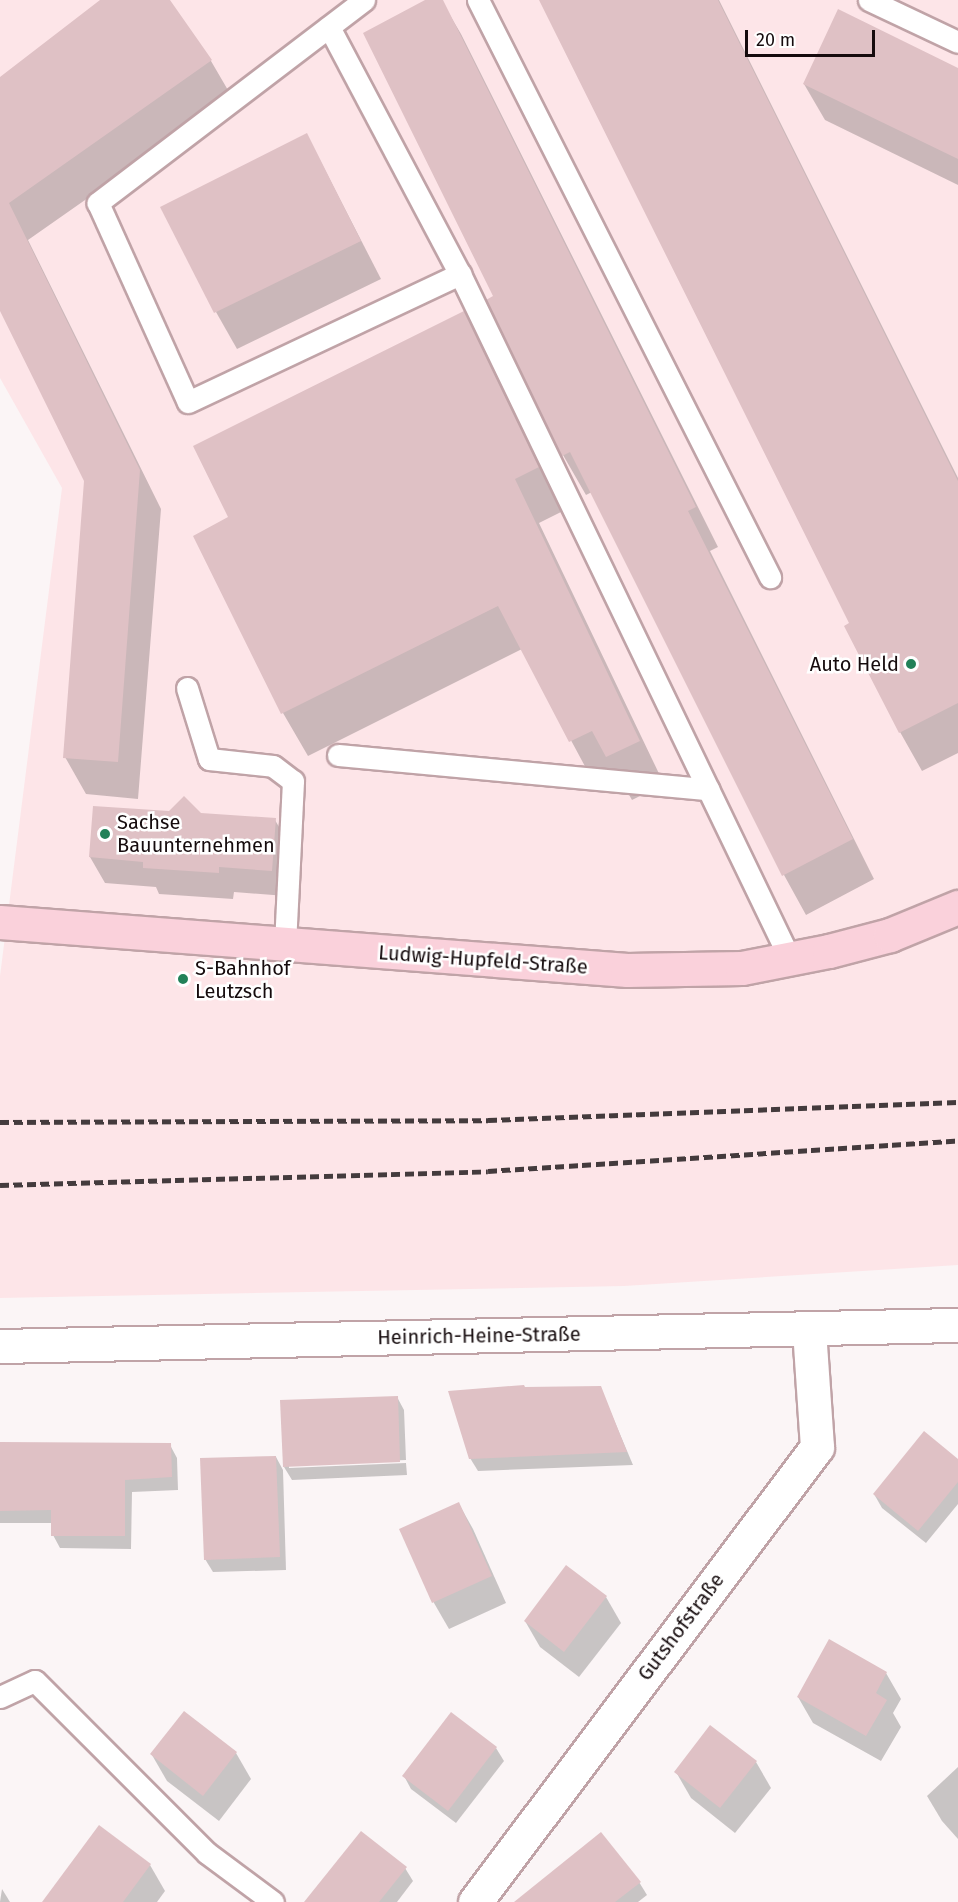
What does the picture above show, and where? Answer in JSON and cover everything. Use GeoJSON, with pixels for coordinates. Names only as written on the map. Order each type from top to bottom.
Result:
{"type":"FeatureCollection","features":[{"type":"Feature","properties":{"kind":"main road","name":"Ludwig-Hupfeld-Straße"},"geometry":{"type":"LineString","coordinates":[[0,922],[627,970],[742,968],[890,935],[954,915]]}},
{"type":"Feature","properties":{"kind":"street","name":"Heinrich-Heine-Straße"},"geometry":{"type":"LineString","coordinates":[[0,1346],[958,1325]]}},
{"type":"Feature","properties":{"kind":"street","name":"Gutshofstraße"},"geometry":{"type":"LineString","coordinates":[[475,1902],[817,1447],[809,1329]]}},
{"type":"Feature","properties":{"kind":"lane"},"geometry":{"type":"LineString","coordinates":[[364,0],[98,203],[188,402],[460,274]]}},
{"type":"Feature","properties":{"kind":"lane"},"geometry":{"type":"LineString","coordinates":[[477,0],[770,577]]}},
{"type":"Feature","properties":{"kind":"lane"},"geometry":{"type":"LineString","coordinates":[[868,0],[958,42]]}},
{"type":"Feature","properties":{"kind":"lane"},"geometry":{"type":"LineString","coordinates":[[329,27],[460,274],[789,959]]}},
{"type":"Feature","properties":{"kind":"lane"},"geometry":{"type":"LineString","coordinates":[[187,688],[209,759],[273,766],[293,781],[285,945]]}},
{"type":"Feature","properties":{"kind":"lane"},"geometry":{"type":"LineString","coordinates":[[338,755],[708,789]]}},
{"type":"Feature","properties":{"kind":"lane"},"geometry":{"type":"LineString","coordinates":[[0,1697],[34,1681],[207,1853],[273,1902]]}},
{"type":"Feature","properties":{"kind":"shaded area"},"geometry":{"type":"Polygon","coordinates":[[[0,0],[958,0],[958,1265],[624,1286],[0,1298],[0,976],[62,488],[0,378],[0,0]]]}},
{"type":"Feature","properties":{"kind":"building"},"geometry":{"type":"Polygon","coordinates":[[[100,0],[170,0],[212,60],[9,203],[140,470],[118,762],[63,758],[84,481],[0,311],[0,77],[100,0]]]}},
{"type":"Feature","properties":{"kind":"building"},"geometry":{"type":"Polygon","coordinates":[[[425,0],[443,0],[696,507],[688,511],[853,839],[782,876],[570,452],[562,456],[486,300],[493,296],[363,33],[425,0]]]}},
{"type":"Feature","properties":{"kind":"building"},"geometry":{"type":"Polygon","coordinates":[[[539,0],[718,0],[958,481],[958,703],[899,733],[844,626],[849,623],[539,0]]]}},
{"type":"Feature","properties":{"kind":"building"},"geometry":{"type":"Polygon","coordinates":[[[838,9],[958,68],[958,159],[803,84],[838,9]]]}},
{"type":"Feature","properties":{"kind":"building"},"geometry":{"type":"Polygon","coordinates":[[[307,133],[361,241],[214,313],[160,207],[307,133]]]}},
{"type":"Feature","properties":{"kind":"building"},"geometry":{"type":"Polygon","coordinates":[[[464,311],[539,467],[515,479],[640,741],[606,757],[592,731],[569,742],[498,606],[281,714],[193,536],[228,517],[193,446],[464,311]]]}},
{"type":"Feature","properties":{"kind":"building"},"geometry":{"type":"Polygon","coordinates":[[[184,796],[201,813],[276,818],[272,871],[219,867],[219,873],[143,868],[143,862],[89,857],[93,806],[169,811],[184,796]]]}},
{"type":"Feature","properties":{"kind":"building"},"geometry":{"type":"Polygon","coordinates":[[[524,1385],[525,1387],[601,1386],[627,1452],[469,1459],[448,1391],[524,1385]]]}},
{"type":"Feature","properties":{"kind":"building"},"geometry":{"type":"Polygon","coordinates":[[[398,1396],[400,1462],[283,1467],[280,1400],[398,1396]]]}},
{"type":"Feature","properties":{"kind":"building"},"geometry":{"type":"Polygon","coordinates":[[[924,1431],[958,1459],[958,1482],[918,1531],[873,1494],[924,1431]]]}},
{"type":"Feature","properties":{"kind":"building"},"geometry":{"type":"Polygon","coordinates":[[[0,1442],[171,1443],[172,1477],[125,1480],[125,1536],[51,1536],[51,1510],[0,1511],[0,1442]]]}},
{"type":"Feature","properties":{"kind":"building"},"geometry":{"type":"Polygon","coordinates":[[[276,1456],[280,1557],[204,1560],[200,1458],[276,1456]]]}},
{"type":"Feature","properties":{"kind":"building"},"geometry":{"type":"Polygon","coordinates":[[[459,1502],[492,1576],[432,1603],[399,1529],[459,1502]]]}},
{"type":"Feature","properties":{"kind":"building"},"geometry":{"type":"Polygon","coordinates":[[[566,1565],[607,1596],[564,1652],[524,1621],[566,1565]]]}},
{"type":"Feature","properties":{"kind":"building"},"geometry":{"type":"Polygon","coordinates":[[[829,1639],[887,1672],[876,1693],[887,1700],[866,1736],[797,1697],[829,1639]]]}},
{"type":"Feature","properties":{"kind":"building"},"geometry":{"type":"Polygon","coordinates":[[[184,1711],[237,1752],[203,1796],[150,1754],[184,1711]]]}},
{"type":"Feature","properties":{"kind":"building"},"geometry":{"type":"Polygon","coordinates":[[[451,1712],[497,1747],[448,1811],[402,1776],[451,1712]]]}},
{"type":"Feature","properties":{"kind":"building"},"geometry":{"type":"Polygon","coordinates":[[[710,1725],[757,1761],[720,1808],[674,1772],[710,1725]]]}},
{"type":"Feature","properties":{"kind":"building"},"geometry":{"type":"Polygon","coordinates":[[[99,1825],[151,1864],[123,1902],[42,1902],[99,1825]]]}},
{"type":"Feature","properties":{"kind":"building"},"geometry":{"type":"Polygon","coordinates":[[[361,1831],[407,1867],[379,1902],[304,1902],[361,1831]]]}},
{"type":"Feature","properties":{"kind":"building"},"geometry":{"type":"Polygon","coordinates":[[[601,1832],[641,1882],[615,1902],[514,1902],[601,1832]]]}},
{"type":"Feature","properties":{"kind":"railway"},"geometry":{"type":"LineString","coordinates":[[0,1122],[488,1120],[958,1102]]}},
{"type":"Feature","properties":{"kind":"railway"},"geometry":{"type":"LineString","coordinates":[[0,1185],[488,1171],[958,1141]]}},
{"type":"Feature","properties":{"kind":"place","name":"Auto Held"},"geometry":{"type":"Point","coordinates":[911,664]}},
{"type":"Feature","properties":{"kind":"place","name":"Sachse Bauunternehmen"},"geometry":{"type":"Point","coordinates":[105,834]}},
{"type":"Feature","properties":{"kind":"place","name":"S-Bahnhof Leutzsch"},"geometry":{"type":"Point","coordinates":[183,979]}}]}
